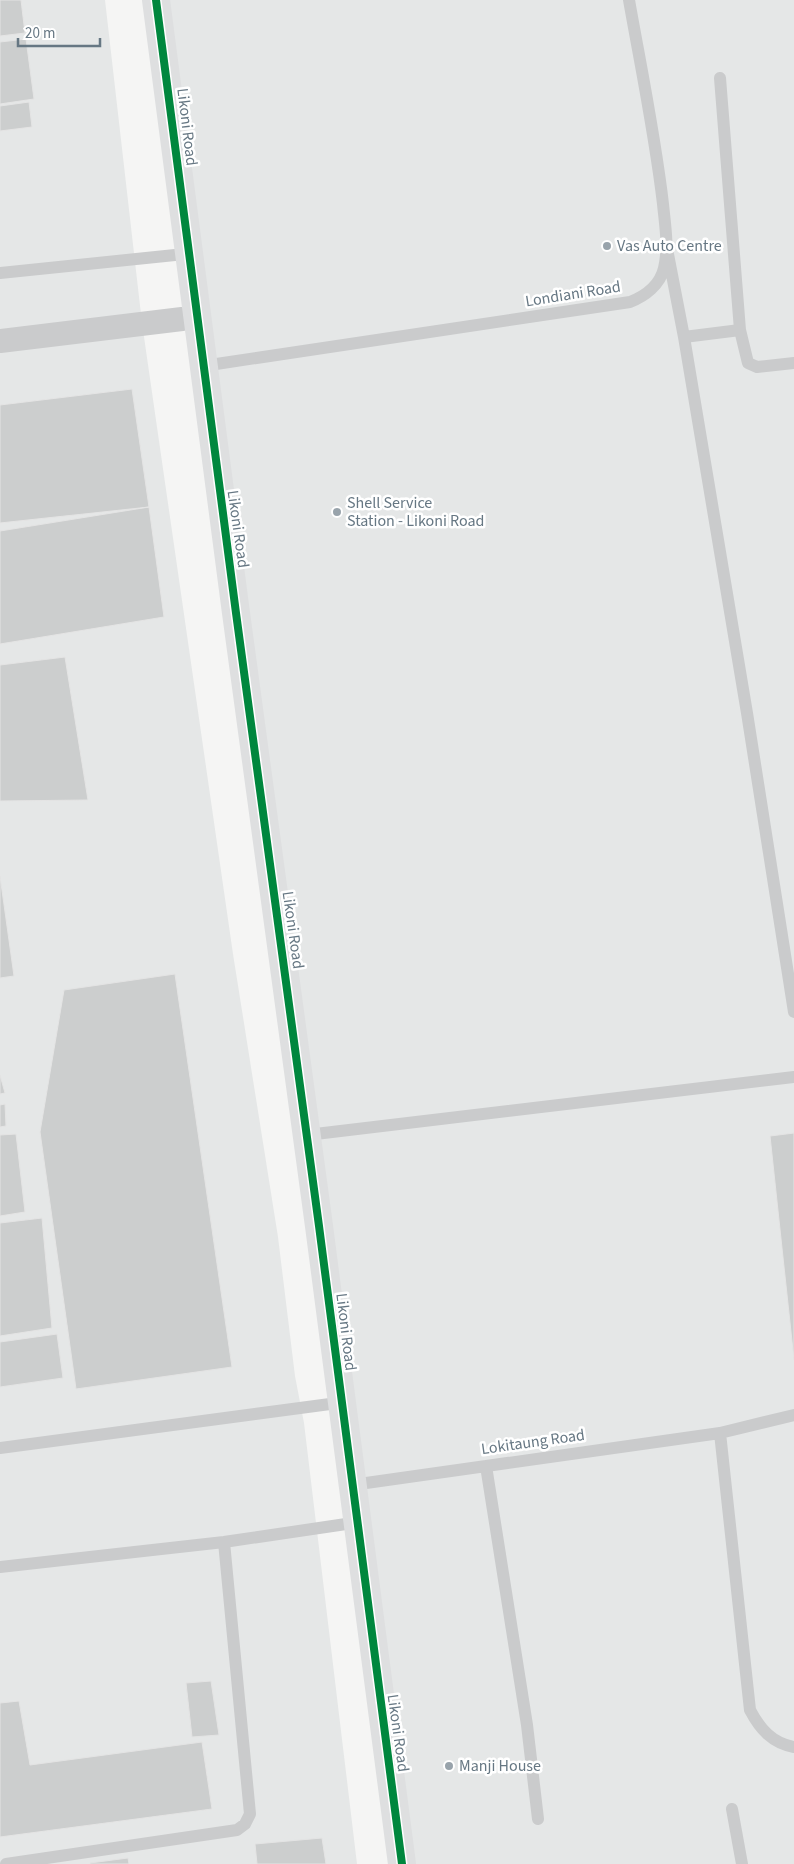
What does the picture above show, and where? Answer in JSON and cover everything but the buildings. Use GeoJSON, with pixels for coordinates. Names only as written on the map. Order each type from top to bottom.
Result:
{"type":"FeatureCollection","features":[{"type":"Feature","properties":{"kind":"street","name":"Likoni Road"},"geometry":{"type":"LineString","coordinates":[[145,0],[182,319],[208,457],[300,1136],[352,1485],[402,1864]]}},
{"type":"Feature","properties":{"kind":"street","name":"Likoni Road"},"geometry":{"type":"LineString","coordinates":[[156,0],[204,366],[208,457]]}},
{"type":"Feature","properties":{"kind":"street"},"geometry":{"type":"LineString","coordinates":[[0,341],[182,319]]}},
{"type":"Feature","properties":{"kind":"street","name":"Likoni Road"},"geometry":{"type":"LineString","coordinates":[[300,1136],[330,1404],[389,1864]]}},
{"type":"Feature","properties":{"kind":"lane","name":"Londiani Road"},"geometry":{"type":"LineString","coordinates":[[204,366],[630,302],[642,297],[654,286],[664,270],[667,249],[659,170],[628,0]]}},
{"type":"Feature","properties":{"kind":"lane"},"geometry":{"type":"LineString","coordinates":[[720,78],[740,330],[748,363],[757,367],[794,363]]}},
{"type":"Feature","properties":{"kind":"lane"},"geometry":{"type":"LineString","coordinates":[[667,249],[684,337],[794,1012]]}},
{"type":"Feature","properties":{"kind":"lane"},"geometry":{"type":"LineString","coordinates":[[0,273],[175,255]]}},
{"type":"Feature","properties":{"kind":"lane"},"geometry":{"type":"LineString","coordinates":[[684,337],[740,330]]}},
{"type":"Feature","properties":{"kind":"lane"},"geometry":{"type":"LineString","coordinates":[[300,1136],[794,1077]]}},
{"type":"Feature","properties":{"kind":"lane"},"geometry":{"type":"LineString","coordinates":[[0,1448],[330,1404]]}},
{"type":"Feature","properties":{"kind":"lane","name":"Lokitaung Road"},"geometry":{"type":"LineString","coordinates":[[352,1485],[720,1433],[794,1415]]}},
{"type":"Feature","properties":{"kind":"lane"},"geometry":{"type":"LineString","coordinates":[[720,1433],[750,1710],[758,1725],[770,1737],[783,1745],[794,1747]]}},
{"type":"Feature","properties":{"kind":"lane"},"geometry":{"type":"LineString","coordinates":[[486,1466],[526,1725],[538,1819]]}},
{"type":"Feature","properties":{"kind":"lane"},"geometry":{"type":"LineString","coordinates":[[0,1567],[224,1542],[346,1524]]}},
{"type":"Feature","properties":{"kind":"lane"},"geometry":{"type":"LineString","coordinates":[[6,1864],[237,1830],[245,1824],[250,1814],[224,1542]]}},
{"type":"Feature","properties":{"kind":"lane"},"geometry":{"type":"LineString","coordinates":[[732,1809],[742,1864]]}},
{"type":"Feature","properties":{"kind":"shaded area"},"geometry":{"type":"Polygon","coordinates":[[[0,0],[105,0],[142,323],[233,954],[278,1237],[295,1376],[304,1423],[357,1864],[0,1864],[0,0]]]}},
{"type":"Feature","properties":{"kind":"shaded area"},"geometry":{"type":"Polygon","coordinates":[[[163,0],[794,0],[794,1864],[410,1864],[163,0]]]}},
{"type":"Feature","properties":{"kind":"cycle path"},"geometry":{"type":"LineString","coordinates":[[156,0],[402,1864]]}},
{"type":"Feature","properties":{"kind":"place","name":"Vas Auto Centre"},"geometry":{"type":"Point","coordinates":[607,246]}},
{"type":"Feature","properties":{"kind":"place","name":"Shell Service Station - Likoni Road"},"geometry":{"type":"Point","coordinates":[337,512]}},
{"type":"Feature","properties":{"kind":"place","name":"Manji House"},"geometry":{"type":"Point","coordinates":[449,1766]}}]}
